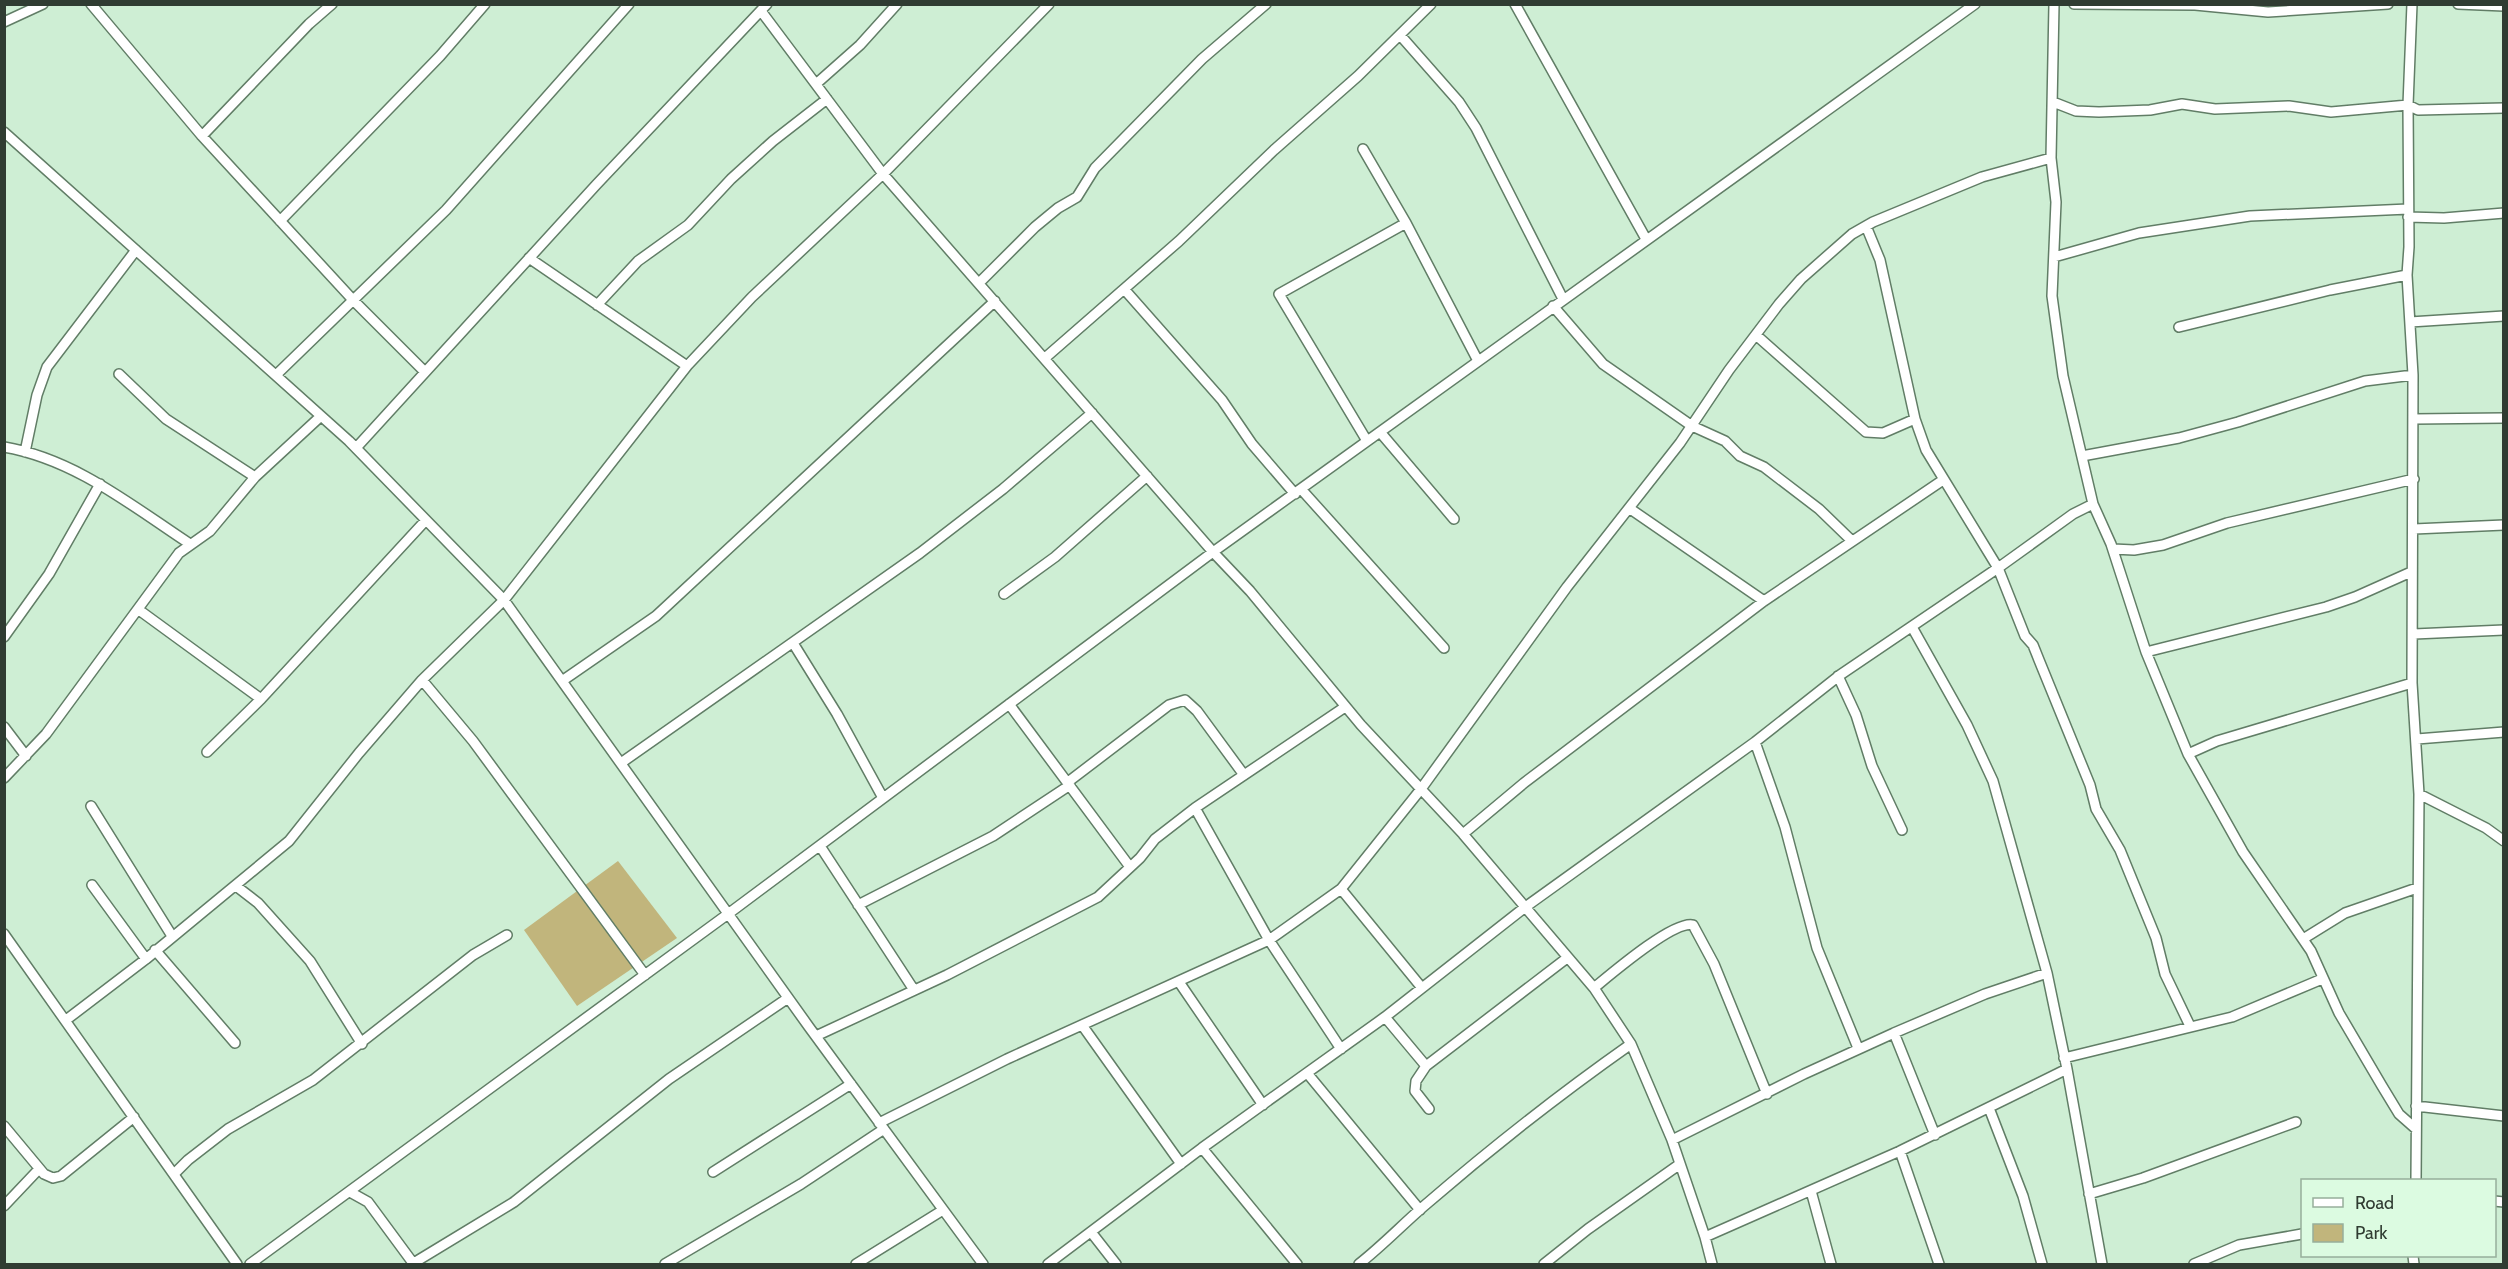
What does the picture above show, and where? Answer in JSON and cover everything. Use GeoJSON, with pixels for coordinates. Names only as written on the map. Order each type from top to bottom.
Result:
{"type":"FeatureCollection","features":[{"type":"Feature","properties":{"kind":"street"},"geometry":{"type":"LineString","coordinates":[[4,22],[42,4]]}},
{"type":"Feature","properties":{"kind":"street"},"geometry":{"type":"LineString","coordinates":[[91,4],[202,136],[353,300],[425,372]]}},
{"type":"Feature","properties":{"kind":"street"},"geometry":{"type":"LineString","coordinates":[[202,136],[309,24],[332,4]]}},
{"type":"Feature","properties":{"kind":"street"},"geometry":{"type":"LineString","coordinates":[[280,221],[440,56],[485,4]]}},
{"type":"Feature","properties":{"kind":"street"},"geometry":{"type":"LineString","coordinates":[[276,375],[446,210],[629,4]]}},
{"type":"Feature","properties":{"kind":"street"},"geometry":{"type":"LineString","coordinates":[[816,84],[860,45],[897,4]]}},
{"type":"Feature","properties":{"kind":"street"},"geometry":{"type":"LineString","coordinates":[[66,1020],[146,959],[171,936],[236,886],[289,841],[359,753],[422,680],[504,600],[687,366],[753,297],[883,174],[1049,4]]}},
{"type":"Feature","properties":{"kind":"street"},"geometry":{"type":"LineString","coordinates":[[979,283],[1035,227],[1058,208],[1077,197],[1095,168],[1203,59],[1266,4]]}},
{"type":"Feature","properties":{"kind":"street"},"geometry":{"type":"LineString","coordinates":[[1045,358],[1179,241],[1431,4]]}},
{"type":"Feature","properties":{"kind":"street"},"geometry":{"type":"LineString","coordinates":[[1515,4],[1646,239]]}},
{"type":"Feature","properties":{"kind":"street"},"geometry":{"type":"LineString","coordinates":[[250,1264],[820,846],[1213,552],[1975,4]]}},
{"type":"Feature","properties":{"kind":"street"},"geometry":{"type":"LineString","coordinates":[[2054,4],[2051,158],[2056,202],[2052,296],[2059,353],[2093,504],[2113,549],[2146,652],[2188,754],[2243,852],[2311,951],[2322,979],[2399,1114],[2416,1129]]}},
{"type":"Feature","properties":{"kind":"street"},"geometry":{"type":"LineString","coordinates":[[2074,4],[2196,5],[2268,12],[2388,4]]}},
{"type":"Feature","properties":{"kind":"street"},"geometry":{"type":"LineString","coordinates":[[2412,4],[2408,105],[2407,274],[2414,419],[2414,529],[2411,572],[2414,634],[2412,683],[2419,794],[2417,888],[2419,996],[2415,1179]]}},
{"type":"Feature","properties":{"kind":"street"},"geometry":{"type":"LineString","coordinates":[[2458,4],[2504,6]]}},
{"type":"Feature","properties":{"kind":"street"},"geometry":{"type":"LineString","coordinates":[[357,448],[529,258],[764,8],[816,84],[883,174],[1213,552],[1250,591],[1346,707],[1462,834],[1594,988],[1632,1044],[1672,1140],[1712,1264]]}},
{"type":"Feature","properties":{"kind":"street"},"geometry":{"type":"LineString","coordinates":[[1400,35],[1465,111],[1563,299]]}},
{"type":"Feature","properties":{"kind":"street"},"geometry":{"type":"LineString","coordinates":[[597,305],[638,261],[688,225],[731,179],[773,141],[827,99]]}},
{"type":"Feature","properties":{"kind":"street"},"geometry":{"type":"LineString","coordinates":[[2053,102],[2076,111],[2099,112],[2150,110],[2182,104],[2216,109],[2289,106],[2331,112],[2408,105],[2418,110],[2504,108]]}},
{"type":"Feature","properties":{"kind":"street"},"geometry":{"type":"LineString","coordinates":[[4,132],[357,448],[504,600],[788,998],[982,1264]]}},
{"type":"Feature","properties":{"kind":"street"},"geometry":{"type":"LineString","coordinates":[[1363,149],[1406,223],[1478,360]]}},
{"type":"Feature","properties":{"kind":"street"},"geometry":{"type":"LineString","coordinates":[[664,1264],[801,1184],[881,1126],[1082,1025],[1269,940],[1341,889],[1421,789],[1567,587],[1692,426],[1779,304],[1801,279],[1852,234],[1866,226],[1982,177],[2051,158]]}},
{"type":"Feature","properties":{"kind":"street"},"geometry":{"type":"LineString","coordinates":[[2054,257],[2139,233],[2250,216],[2504,213]]}},
{"type":"Feature","properties":{"kind":"street"},"geometry":{"type":"LineString","coordinates":[[1367,441],[1279,294],[1406,223]]}},
{"type":"Feature","properties":{"kind":"street"},"geometry":{"type":"LineString","coordinates":[[1866,226],[1880,260],[1916,419],[1926,450],[1998,568],[2025,636],[2033,645],[2090,785],[2096,809],[2120,850],[2156,938],[2165,974],[2190,1026]]}},
{"type":"Feature","properties":{"kind":"street"},"geometry":{"type":"LineString","coordinates":[[25,452],[37,395],[47,367],[136,250]]}},
{"type":"Feature","properties":{"kind":"street"},"geometry":{"type":"LineString","coordinates":[[529,258],[687,366]]}},
{"type":"Feature","properties":{"kind":"street"},"geometry":{"type":"LineString","coordinates":[[2179,327],[2330,290],[2407,274]]}},
{"type":"Feature","properties":{"kind":"street"},"geometry":{"type":"LineString","coordinates":[[1124,289],[1222,400],[1252,444],[1444,648]]}},
{"type":"Feature","properties":{"kind":"street"},"geometry":{"type":"LineString","coordinates":[[562,681],[656,616],[995,301]]}},
{"type":"Feature","properties":{"kind":"street"},"geometry":{"type":"LineString","coordinates":[[1553,306],[1603,364],[1692,426],[1725,441],[1740,456],[1764,467],[1819,509],[1851,540]]}},
{"type":"Feature","properties":{"kind":"street"},"geometry":{"type":"LineString","coordinates":[[2410,322],[2504,316]]}},
{"type":"Feature","properties":{"kind":"street"},"geometry":{"type":"LineString","coordinates":[[1756,335],[1866,432],[1883,433],[1916,419]]}},
{"type":"Feature","properties":{"kind":"street"},"geometry":{"type":"LineString","coordinates":[[119,374],[166,418],[255,477]]}},
{"type":"Feature","properties":{"kind":"street"},"geometry":{"type":"LineString","coordinates":[[2082,456],[2179,438],[2238,422],[2365,381],[2413,375]]}},
{"type":"Feature","properties":{"kind":"street"},"geometry":{"type":"LineString","coordinates":[[621,762],[920,553],[1003,489],[1092,413]]}},
{"type":"Feature","properties":{"kind":"street"},"geometry":{"type":"LineString","coordinates":[[4,778],[46,734],[179,553],[210,531],[255,477],[321,416]]}},
{"type":"Feature","properties":{"kind":"street"},"geometry":{"type":"LineString","coordinates":[[2414,419],[2504,418]]}},
{"type":"Feature","properties":{"kind":"street"},"geometry":{"type":"LineString","coordinates":[[1380,432],[1454,519]]}},
{"type":"Feature","properties":{"kind":"street"},"geometry":{"type":"LineString","coordinates":[[4,447],[52,459],[82,473],[190,544]]}},
{"type":"Feature","properties":{"kind":"street"},"geometry":{"type":"LineString","coordinates":[[1004,594],[1055,557],[1147,476]]}},
{"type":"Feature","properties":{"kind":"street"},"geometry":{"type":"LineString","coordinates":[[2113,549],[2163,545],[2227,523],[2414,478]]}},
{"type":"Feature","properties":{"kind":"street"},"geometry":{"type":"LineString","coordinates":[[1462,834],[1524,783],[1764,601],[1851,540],[1943,480]]}},
{"type":"Feature","properties":{"kind":"street"},"geometry":{"type":"LineString","coordinates":[[4,637],[50,574],[100,484]]}},
{"type":"Feature","properties":{"kind":"street"},"geometry":{"type":"LineString","coordinates":[[1048,1264],[1202,1148],[1385,1017],[1524,908],[1755,742],[1838,676],[1998,568],[2073,514],[2093,504]]}},
{"type":"Feature","properties":{"kind":"street"},"geometry":{"type":"LineString","coordinates":[[1629,508],[1764,601]]}},
{"type":"Feature","properties":{"kind":"street"},"geometry":{"type":"LineString","coordinates":[[207,752],[261,699],[426,520]]}},
{"type":"Feature","properties":{"kind":"street"},"geometry":{"type":"LineString","coordinates":[[2414,529],[2504,525]]}},
{"type":"Feature","properties":{"kind":"street"},"geometry":{"type":"LineString","coordinates":[[2146,652],[2326,607],[2370,591],[2411,572]]}},
{"type":"Feature","properties":{"kind":"street"},"geometry":{"type":"LineString","coordinates":[[139,610],[261,699]]}},
{"type":"Feature","properties":{"kind":"street"},"geometry":{"type":"LineString","coordinates":[[1912,627],[1967,725],[1993,781],[2047,973],[2067,1069],[2102,1264]]}},
{"type":"Feature","properties":{"kind":"street"},"geometry":{"type":"LineString","coordinates":[[2414,634],[2504,630]]}},
{"type":"Feature","properties":{"kind":"street"},"geometry":{"type":"LineString","coordinates":[[793,643],[837,714],[883,798]]}},
{"type":"Feature","properties":{"kind":"street"},"geometry":{"type":"LineString","coordinates":[[1838,676],[1856,715],[1872,766],[1902,830]]}},
{"type":"Feature","properties":{"kind":"street"},"geometry":{"type":"LineString","coordinates":[[422,680],[473,741],[645,975]]}},
{"type":"Feature","properties":{"kind":"street"},"geometry":{"type":"LineString","coordinates":[[2188,754],[2217,741],[2412,683]]}},
{"type":"Feature","properties":{"kind":"street"},"geometry":{"type":"LineString","coordinates":[[858,905],[993,836],[1069,784],[1169,705],[1185,700],[1197,711],[1244,775]]}},
{"type":"Feature","properties":{"kind":"street"},"geometry":{"type":"LineString","coordinates":[[1009,704],[1130,867]]}},
{"type":"Feature","properties":{"kind":"street"},"geometry":{"type":"LineString","coordinates":[[816,1036],[914,990],[1098,897],[1155,839],[1195,808],[1346,707]]}},
{"type":"Feature","properties":{"kind":"street"},"geometry":{"type":"LineString","coordinates":[[4,728],[26,756]]}},
{"type":"Feature","properties":{"kind":"street"},"geometry":{"type":"LineString","coordinates":[[2417,739],[2504,732]]}},
{"type":"Feature","properties":{"kind":"street"},"geometry":{"type":"LineString","coordinates":[[1755,742],[1785,827],[1817,948],[1858,1048]]}},
{"type":"Feature","properties":{"kind":"street"},"geometry":{"type":"LineString","coordinates":[[2419,794],[2486,828],[2504,841]]}},
{"type":"Feature","properties":{"kind":"street"},"geometry":{"type":"LineString","coordinates":[[91,806],[171,936]]}},
{"type":"Feature","properties":{"kind":"street"},"geometry":{"type":"LineString","coordinates":[[1195,808],[1269,940],[1341,1049]]}},
{"type":"Feature","properties":{"kind":"street"},"geometry":{"type":"LineString","coordinates":[[820,846],[914,990]]}},
{"type":"Feature","properties":{"kind":"street"},"geometry":{"type":"LineString","coordinates":[[92,885],[146,959]]}},
{"type":"Feature","properties":{"kind":"street"},"geometry":{"type":"LineString","coordinates":[[236,886],[258,903],[310,961],[362,1044]]}},
{"type":"Feature","properties":{"kind":"street"},"geometry":{"type":"LineString","coordinates":[[2303,939],[2345,913],[2417,888]]}},
{"type":"Feature","properties":{"kind":"street"},"geometry":{"type":"LineString","coordinates":[[1341,889],[1422,988]]}},
{"type":"Feature","properties":{"kind":"street"},"geometry":{"type":"LineString","coordinates":[[1594,988],[1645,948],[1674,929],[1685,924],[1693,925],[1714,964],[1767,1094]]}},
{"type":"Feature","properties":{"kind":"street"},"geometry":{"type":"LineString","coordinates":[[4,934],[237,1264]]}},
{"type":"Feature","properties":{"kind":"street"},"geometry":{"type":"LineString","coordinates":[[174,1174],[228,1129],[313,1080],[473,955],[507,934]]}},
{"type":"Feature","properties":{"kind":"street"},"geometry":{"type":"LineString","coordinates":[[155,950],[235,1042]]}},
{"type":"Feature","properties":{"kind":"street"},"geometry":{"type":"LineString","coordinates":[[1429,1109],[1414,1091],[1416,1081],[1426,1065],[1567,958]]}},
{"type":"Feature","properties":{"kind":"street"},"geometry":{"type":"LineString","coordinates":[[1672,1140],[1858,1048],[1985,994],[2047,973]]}},
{"type":"Feature","properties":{"kind":"street"},"geometry":{"type":"LineString","coordinates":[[2064,1058],[2232,1017],[2322,979]]}},
{"type":"Feature","properties":{"kind":"street"},"geometry":{"type":"LineString","coordinates":[[1179,982],[1263,1105]]}},
{"type":"Feature","properties":{"kind":"street"},"geometry":{"type":"LineString","coordinates":[[350,1192],[368,1202],[412,1264],[514,1202],[669,1079],[788,998]]}},
{"type":"Feature","properties":{"kind":"street"},"geometry":{"type":"LineString","coordinates":[[1385,1017],[1426,1065]]}},
{"type":"Feature","properties":{"kind":"street"},"geometry":{"type":"LineString","coordinates":[[1082,1025],[1181,1164]]}},
{"type":"Feature","properties":{"kind":"street"},"geometry":{"type":"LineString","coordinates":[[1894,1033],[1935,1135]]}},
{"type":"Feature","properties":{"kind":"street"},"geometry":{"type":"LineString","coordinates":[[1359,1264],[1420,1210],[1536,1115],[1632,1044]]}},
{"type":"Feature","properties":{"kind":"street"},"geometry":{"type":"LineString","coordinates":[[1705,1237],[1935,1135],[2067,1069]]}},
{"type":"Feature","properties":{"kind":"street"},"geometry":{"type":"LineString","coordinates":[[1307,1073],[1420,1210]]}},
{"type":"Feature","properties":{"kind":"street"},"geometry":{"type":"LineString","coordinates":[[714,1172],[851,1084]]}},
{"type":"Feature","properties":{"kind":"street"},"geometry":{"type":"LineString","coordinates":[[2416,1106],[2504,1116]]}},
{"type":"Feature","properties":{"kind":"street"},"geometry":{"type":"LineString","coordinates":[[1989,1108],[2023,1196],[2042,1264]]}},
{"type":"Feature","properties":{"kind":"street"},"geometry":{"type":"LineString","coordinates":[[4,1126],[39,1169],[52,1178],[61,1176],[134,1117]]}},
{"type":"Feature","properties":{"kind":"street"},"geometry":{"type":"LineString","coordinates":[[2089,1194],[2143,1178],[2295,1122]]}},
{"type":"Feature","properties":{"kind":"street"},"geometry":{"type":"LineString","coordinates":[[1202,1148],[1297,1264]]}},
{"type":"Feature","properties":{"kind":"street"},"geometry":{"type":"LineString","coordinates":[[1900,1151],[1939,1264]]}},
{"type":"Feature","properties":{"kind":"street"},"geometry":{"type":"LineString","coordinates":[[1544,1264],[1597,1222],[1680,1164]]}},
{"type":"Feature","properties":{"kind":"street"},"geometry":{"type":"LineString","coordinates":[[4,1206],[39,1169]]}},
{"type":"Feature","properties":{"kind":"street"},"geometry":{"type":"LineString","coordinates":[[1811,1191],[1830,1264]]}},
{"type":"Feature","properties":{"kind":"street"},"geometry":{"type":"LineString","coordinates":[[856,1264],[943,1210]]}},
{"type":"Feature","properties":{"kind":"street"},"geometry":{"type":"LineString","coordinates":[[1091,1232],[1116,1264]]}},
{"type":"Feature","properties":{"kind":"street"},"geometry":{"type":"LineString","coordinates":[[2194,1264],[2240,1245],[2301,1234]]}},
{"type":"Feature","properties":{"kind":"green space"},"geometry":{"type":"Polygon","coordinates":[[[618,861],[677,938],[577,1006],[524,930],[618,861]]]}}]}
